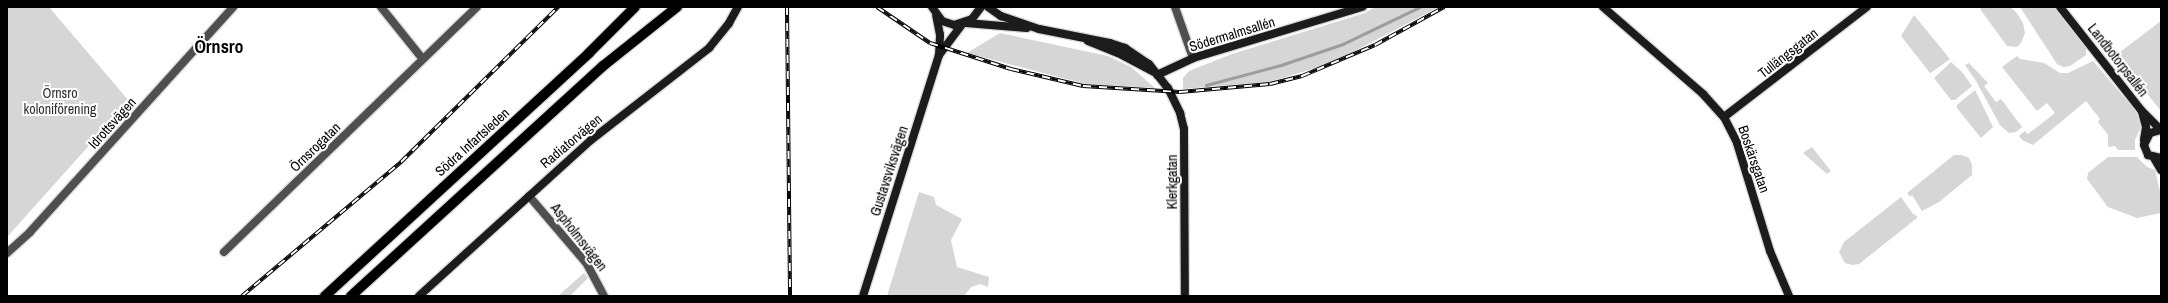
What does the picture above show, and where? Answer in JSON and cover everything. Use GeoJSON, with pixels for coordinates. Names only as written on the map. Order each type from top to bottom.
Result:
{"type":"FeatureCollection","features":[{"type":"Feature","properties":{"kind":"main road","name":"Södra Infartsleden"},"geometry":{"type":"LineString","coordinates":[[324,296],[506,131],[635,7]]}},
{"type":"Feature","properties":{"kind":"main road"},"geometry":{"type":"LineString","coordinates":[[351,296],[603,66],[676,7]]}},
{"type":"Feature","properties":{"kind":"main road"},"geometry":{"type":"LineString","coordinates":[[664,17],[685,7]]}},
{"type":"Feature","properties":{"kind":"street","name":"Idrottsvägen"},"geometry":{"type":"LineString","coordinates":[[7,253],[30,232],[233,7]]}},
{"type":"Feature","properties":{"kind":"street"},"geometry":{"type":"LineString","coordinates":[[381,7],[422,58]]}},
{"type":"Feature","properties":{"kind":"street","name":"Örnsrogatan"},"geometry":{"type":"LineString","coordinates":[[224,252],[422,58],[477,7]]}},
{"type":"Feature","properties":{"kind":"street","name":"Radiatorvägen"},"geometry":{"type":"LineString","coordinates":[[419,296],[591,140],[709,48],[729,23],[738,7]]}},
{"type":"Feature","properties":{"kind":"street","name":"Gustavsviksvägen"},"geometry":{"type":"LineString","coordinates":[[863,296],[939,55],[940,35],[936,15],[932,7]]}},
{"type":"Feature","properties":{"kind":"street","name":"Gustavsviksvägen"},"geometry":{"type":"LineString","coordinates":[[939,55],[964,24],[978,14],[981,7]]}},
{"type":"Feature","properties":{"kind":"street"},"geometry":{"type":"LineString","coordinates":[[988,7],[1001,16],[1040,29],[1084,39],[1098,40],[1125,48],[1149,64],[1157,75]]}},
{"type":"Feature","properties":{"kind":"street"},"geometry":{"type":"LineString","coordinates":[[1174,7],[1193,58]]}},
{"type":"Feature","properties":{"kind":"street","name":"Södermalmsallén"},"geometry":{"type":"LineString","coordinates":[[1157,75],[1193,58],[1362,7]]}},
{"type":"Feature","properties":{"kind":"street","name":"Boskärsgatan"},"geometry":{"type":"LineString","coordinates":[[1603,7],[1703,94],[1724,117],[1737,143],[1770,251],[1789,296]]}},
{"type":"Feature","properties":{"kind":"street","name":"Tullängsgatan"},"geometry":{"type":"LineString","coordinates":[[1724,117],[1867,7]]}},
{"type":"Feature","properties":{"kind":"street","name":"Landbotorpsallén"},"geometry":{"type":"LineString","coordinates":[[2060,7],[2140,110],[2161,130]]}},
{"type":"Feature","properties":{"kind":"street"},"geometry":{"type":"LineString","coordinates":[[936,15],[949,24],[1040,29]]}},
{"type":"Feature","properties":{"kind":"street","name":"Klerkgatan"},"geometry":{"type":"LineString","coordinates":[[1157,75],[1175,100],[1184,129],[1185,296]]}},
{"type":"Feature","properties":{"kind":"street","name":"Landbotorpsallén"},"geometry":{"type":"LineString","coordinates":[[2140,110],[2146,127],[2144,142]]}},
{"type":"Feature","properties":{"kind":"street"},"geometry":{"type":"LineString","coordinates":[[2161,130],[2150,133],[2144,142],[2146,153],[2158,158],[2161,170]]}},
{"type":"Feature","properties":{"kind":"street","name":"Aspholmsvägen"},"geometry":{"type":"LineString","coordinates":[[529,196],[587,264],[604,296]]}},
{"type":"Feature","properties":{"kind":"green space","name":"Örnsro koloniförening"},"geometry":{"type":"Polygon","coordinates":[[[7,7],[49,7],[129,101],[7,237],[7,7]]]}},
{"type":"Feature","properties":{"kind":"green space"},"geometry":{"type":"Polygon","coordinates":[[[1375,7],[1439,7],[1332,63],[1269,82],[1183,89],[1183,78],[1189,71],[1232,54],[1365,13],[1375,7]]]}},
{"type":"Feature","properties":{"kind":"green space"},"geometry":{"type":"Polygon","coordinates":[[[1983,7],[2010,7],[2016,12],[2023,23],[2025,33],[2021,43],[2017,47],[2007,46],[1980,9],[1983,7]]]}},
{"type":"Feature","properties":{"kind":"green space"},"geometry":{"type":"Polygon","coordinates":[[[2020,7],[2055,7],[2086,46],[2086,55],[2070,66],[2063,67],[2057,64],[2020,7]]]}},
{"type":"Feature","properties":{"kind":"green space"},"geometry":{"type":"Polygon","coordinates":[[[1914,15],[1950,59],[1930,73],[1901,36],[1914,15]]]}},
{"type":"Feature","properties":{"kind":"green space"},"geometry":{"type":"Polygon","coordinates":[[[2161,21],[2161,111],[2116,55],[2161,21]]]}},
{"type":"Feature","properties":{"kind":"green space"},"geometry":{"type":"Polygon","coordinates":[[[1000,33],[1108,56],[1131,67],[1155,88],[1085,84],[967,53],[1000,33]]]}},
{"type":"Feature","properties":{"kind":"green space"},"geometry":{"type":"Polygon","coordinates":[[[2017,56],[2020,59],[2044,63],[2060,73],[2068,73],[2093,61],[2140,116],[2142,125],[2135,140],[2135,150],[2118,150],[2115,146],[2108,147],[2108,135],[2098,122],[2100,119],[2086,101],[2033,145],[2022,140],[2019,136],[2021,134],[2025,131],[2028,134],[2055,113],[2047,103],[2037,111],[2002,67],[2017,56]]]}},
{"type":"Feature","properties":{"kind":"green space"},"geometry":{"type":"Polygon","coordinates":[[[1951,62],[1962,72],[1972,86],[1955,100],[1951,100],[1934,78],[1951,62]]]}},
{"type":"Feature","properties":{"kind":"green space"},"geometry":{"type":"Polygon","coordinates":[[[1969,63],[1988,83],[1984,86],[1996,102],[2001,99],[2022,127],[2016,132],[2009,133],[2000,125],[1976,81],[1965,65],[1969,63]]]}},
{"type":"Feature","properties":{"kind":"green space"},"geometry":{"type":"Polygon","coordinates":[[[1975,90],[1993,127],[1981,138],[1957,108],[1957,105],[1975,90]]]}},
{"type":"Feature","properties":{"kind":"green space"},"geometry":{"type":"Polygon","coordinates":[[[1812,147],[1831,171],[1827,174],[1803,153],[1812,147]]]}},
{"type":"Feature","properties":{"kind":"green space"},"geometry":{"type":"Polygon","coordinates":[[[1954,155],[1962,155],[1969,158],[1972,165],[1972,175],[1939,202],[1922,211],[1912,195],[1910,197],[1907,193],[1954,155]]]}},
{"type":"Feature","properties":{"kind":"green space"},"geometry":{"type":"Polygon","coordinates":[[[2108,157],[2137,157],[2147,167],[2155,170],[2161,196],[2161,213],[2137,218],[2108,207],[2087,179],[2088,173],[2108,157]]]}},
{"type":"Feature","properties":{"kind":"green space"},"geometry":{"type":"Polygon","coordinates":[[[919,192],[934,197],[936,205],[962,219],[951,240],[957,267],[989,277],[988,287],[980,284],[971,287],[964,296],[887,296],[919,192]]]}},
{"type":"Feature","properties":{"kind":"green space"},"geometry":{"type":"Polygon","coordinates":[[[1901,197],[1913,214],[1917,216],[1917,218],[1859,264],[1852,265],[1845,263],[1839,252],[1844,242],[1901,197]]]}},
{"type":"Feature","properties":{"kind":"green space"},"geometry":{"type":"Polygon","coordinates":[[[584,273],[588,278],[570,296],[558,296],[584,273]]]}},
{"type":"Feature","properties":{"kind":"waterway"},"geometry":{"type":"LineString","coordinates":[[1206,85],[1281,65],[1343,44],[1420,7]]}},
{"type":"Feature","properties":{"kind":"railway"},"geometry":{"type":"LineString","coordinates":[[242,296],[401,162],[558,7]]}},
{"type":"Feature","properties":{"kind":"railway"},"geometry":{"type":"LineString","coordinates":[[787,7],[790,296]]}},
{"type":"Feature","properties":{"kind":"railway"},"geometry":{"type":"LineString","coordinates":[[877,7],[930,43],[1011,69],[1083,86],[1180,92],[1270,84],[1302,76],[1375,45],[1444,7]]}},
{"type":"Feature","properties":{"kind":"district","name":"Örnsro"},"geometry":{"type":"Point","coordinates":[219,47]}}]}
